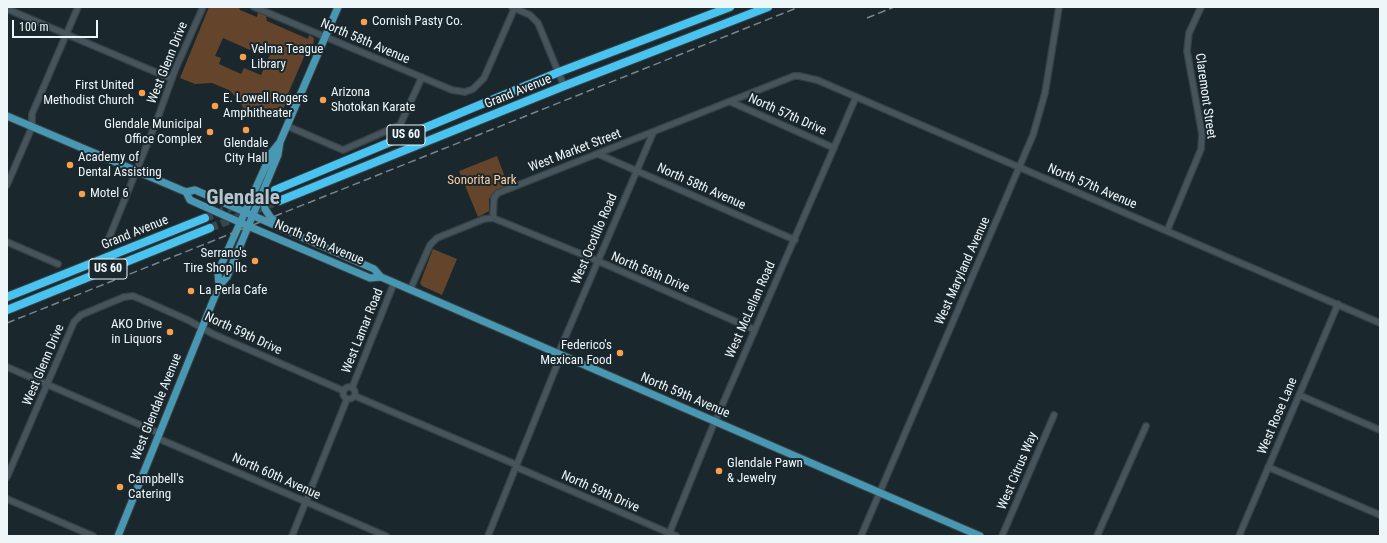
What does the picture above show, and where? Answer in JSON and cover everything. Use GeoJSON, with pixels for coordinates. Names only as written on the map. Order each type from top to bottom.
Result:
{"type":"FeatureCollection","features":[{"type":"Feature","properties":{"kind":"highway","name":"Grand Avenue"},"geometry":{"type":"LineString","coordinates":[[275,190],[559,72],[730,7]]}},
{"type":"Feature","properties":{"kind":"highway","name":"Grand Avenue"},"geometry":{"type":"LineString","coordinates":[[279,200],[564,86],[768,7]]}},
{"type":"Feature","properties":{"kind":"highway","name":"Grand Avenue"},"geometry":{"type":"LineString","coordinates":[[7,297],[205,218]]}},
{"type":"Feature","properties":{"kind":"highway","name":"Grand Avenue"},"geometry":{"type":"LineString","coordinates":[[7,310],[210,228]]}},
{"type":"Feature","properties":{"kind":"main road","name":"West Glendale Avenue"},"geometry":{"type":"LineString","coordinates":[[218,286],[227,277],[278,155],[280,142],[338,7]]}},
{"type":"Feature","properties":{"kind":"main road","name":"North 59th Avenue"},"geometry":{"type":"LineString","coordinates":[[7,116],[186,192],[195,190],[374,269],[382,278]]}},
{"type":"Feature","properties":{"kind":"main road","name":"West Glendale Avenue"},"geometry":{"type":"LineString","coordinates":[[118,536],[218,286],[218,273],[272,152],[280,142]]}},
{"type":"Feature","properties":{"kind":"main road"},"geometry":{"type":"LineString","coordinates":[[264,189],[263,202],[267,213],[274,221],[295,234]]}},
{"type":"Feature","properties":{"kind":"main road","name":"North 59th Avenue"},"geometry":{"type":"LineString","coordinates":[[186,192],[190,200],[248,226],[370,278],[382,278],[394,283],[980,536]]}},
{"type":"Feature","properties":{"kind":"street"},"geometry":{"type":"LineString","coordinates":[[7,185],[32,127],[32,114],[78,7]]}},
{"type":"Feature","properties":{"kind":"street","name":"West Glenn Drive"},"geometry":{"type":"LineString","coordinates":[[109,238],[137,171],[172,78],[203,7]]}},
{"type":"Feature","properties":{"kind":"street","name":"North 58th Avenue"},"geometry":{"type":"LineString","coordinates":[[254,7],[452,90],[469,91],[477,86],[484,78],[514,7]]}},
{"type":"Feature","properties":{"kind":"street"},"geometry":{"type":"LineString","coordinates":[[514,7],[530,15],[538,23],[564,86]]}},
{"type":"Feature","properties":{"kind":"street","name":"West Maryland Avenue"},"geometry":{"type":"LineString","coordinates":[[861,536],[878,493],[1020,169],[1040,113],[1059,7]]}},
{"type":"Feature","properties":{"kind":"street","name":"Claremont Street"},"geometry":{"type":"LineString","coordinates":[[1167,231],[1201,149],[1202,134],[1187,51],[1190,33],[1200,7]]}},
{"type":"Feature","properties":{"kind":"street"},"geometry":{"type":"LineString","coordinates":[[7,9],[66,35],[172,78]]}},
{"type":"Feature","properties":{"kind":"street","name":"North 57th Avenue"},"geometry":{"type":"LineString","coordinates":[[794,76],[810,78],[856,97],[1380,323]]}},
{"type":"Feature","properties":{"kind":"street","name":"West Market Street"},"geometry":{"type":"LineString","coordinates":[[493,218],[494,198],[498,193],[794,76]]}},
{"type":"Feature","properties":{"kind":"street"},"geometry":{"type":"LineString","coordinates":[[287,126],[343,150],[400,125],[422,77]]}},
{"type":"Feature","properties":{"kind":"street","name":"West McLellan Road"},"geometry":{"type":"LineString","coordinates":[[669,534],[715,422],[856,97]]}},
{"type":"Feature","properties":{"kind":"street","name":"North 57th Drive"},"geometry":{"type":"LineString","coordinates":[[731,102],[834,148]]}},
{"type":"Feature","properties":{"kind":"street","name":"West Ocotillo Road"},"geometry":{"type":"LineString","coordinates":[[488,536],[560,354],[653,133]]}},
{"type":"Feature","properties":{"kind":"street","name":"North 58th Avenue"},"geometry":{"type":"LineString","coordinates":[[598,154],[795,240]]}},
{"type":"Feature","properties":{"kind":"street"},"geometry":{"type":"LineString","coordinates":[[410,290],[430,245],[437,238],[493,218]]}},
{"type":"Feature","properties":{"kind":"street","name":"North 58th Drive"},"geometry":{"type":"LineString","coordinates":[[493,218],[755,330]]}},
{"type":"Feature","properties":{"kind":"street"},"geometry":{"type":"LineString","coordinates":[[7,242],[58,264]]}},
{"type":"Feature","properties":{"kind":"street","name":"West Lamar Road"},"geometry":{"type":"LineString","coordinates":[[352,388],[394,283]]}},
{"type":"Feature","properties":{"kind":"street","name":"West Glenn Drive"},"geometry":{"type":"LineString","coordinates":[[7,477],[78,318],[124,297],[133,296]]}},
{"type":"Feature","properties":{"kind":"street","name":"North 59th Drive"},"geometry":{"type":"LineString","coordinates":[[133,296],[344,391]]}},
{"type":"Feature","properties":{"kind":"street","name":"West Rose Lane"},"geometry":{"type":"LineString","coordinates":[[1239,536],[1338,304]]}},
{"type":"Feature","properties":{"kind":"street","name":"North 60th Avenue"},"geometry":{"type":"LineString","coordinates":[[7,367],[48,384],[306,502],[386,536]]}},
{"type":"Feature","properties":{"kind":"street"},"geometry":{"type":"LineString","coordinates":[[346,388],[352,388],[355,390],[355,396],[351,399],[347,399],[344,396],[344,391],[346,388]]}},
{"type":"Feature","properties":{"kind":"street"},"geometry":{"type":"LineString","coordinates":[[1299,395],[1380,430]]}},
{"type":"Feature","properties":{"kind":"street","name":"North 59th Drive"},"geometry":{"type":"LineString","coordinates":[[355,396],[676,536]]}},
{"type":"Feature","properties":{"kind":"street"},"geometry":{"type":"LineString","coordinates":[[292,536],[347,399]]}},
{"type":"Feature","properties":{"kind":"street","name":"West Citrus Way"},"geometry":{"type":"LineString","coordinates":[[1002,536],[1054,415]]}},
{"type":"Feature","properties":{"kind":"street"},"geometry":{"type":"LineString","coordinates":[[1097,536],[1146,426]]}},
{"type":"Feature","properties":{"kind":"street"},"geometry":{"type":"LineString","coordinates":[[1268,467],[1380,515]]}},
{"type":"Feature","properties":{"kind":"street"},"geometry":{"type":"LineString","coordinates":[[7,499],[93,536]]}},
{"type":"Feature","properties":{"kind":"green space"},"geometry":{"type":"Polygon","coordinates":[[[209,7],[239,7],[240,10],[257,17],[258,12],[266,16],[267,21],[308,39],[309,35],[314,38],[313,47],[307,50],[287,96],[291,98],[279,114],[271,110],[268,112],[258,106],[253,106],[245,111],[239,100],[229,90],[212,83],[195,84],[180,78],[209,7]],[[223,38],[215,56],[221,58],[219,64],[241,74],[244,68],[261,75],[271,52],[253,44],[250,50],[223,38]]]}},
{"type":"Feature","properties":{"kind":"green space","name":"Sonorita Park"},"geometry":{"type":"Polygon","coordinates":[[[497,156],[508,185],[494,192],[489,199],[489,211],[478,217],[459,171],[497,156]]]}},
{"type":"Feature","properties":{"kind":"green space"},"geometry":{"type":"Polygon","coordinates":[[[433,249],[457,259],[442,295],[422,286],[420,283],[433,249]]]}},
{"type":"Feature","properties":{"kind":"tunnel"},"geometry":{"type":"LineString","coordinates":[[205,218],[275,190]]}},
{"type":"Feature","properties":{"kind":"tunnel"},"geometry":{"type":"LineString","coordinates":[[210,228],[279,201]]}},
{"type":"Feature","properties":{"kind":"railway"},"geometry":{"type":"LineString","coordinates":[[7,323],[799,7]]}},
{"type":"Feature","properties":{"kind":"railway"},"geometry":{"type":"LineString","coordinates":[[867,18],[894,7]]}},
{"type":"Feature","properties":{"kind":"place","name":"Cornish Pasty Co."},"geometry":{"type":"Point","coordinates":[364,22]}},
{"type":"Feature","properties":{"kind":"place","name":"Velma Teague Library"},"geometry":{"type":"Point","coordinates":[243,57]}},
{"type":"Feature","properties":{"kind":"place","name":"First United Methodist Church"},"geometry":{"type":"Point","coordinates":[142,93]}},
{"type":"Feature","properties":{"kind":"place","name":"Arizona Shotokan Karate"},"geometry":{"type":"Point","coordinates":[323,100]}},
{"type":"Feature","properties":{"kind":"place","name":"E. Lowell Rogers Amphitheater"},"geometry":{"type":"Point","coordinates":[215,106]}},
{"type":"Feature","properties":{"kind":"place","name":"Glendale City Hall"},"geometry":{"type":"Point","coordinates":[246,130]}},
{"type":"Feature","properties":{"kind":"place","name":"Glendale Municipal Office Complex"},"geometry":{"type":"Point","coordinates":[210,132]}},
{"type":"Feature","properties":{"kind":"place","name":"Academy of Dental Assisting"},"geometry":{"type":"Point","coordinates":[70,165]}},
{"type":"Feature","properties":{"kind":"place","name":"Motel 6"},"geometry":{"type":"Point","coordinates":[82,194]}},
{"type":"Feature","properties":{"kind":"place","name":"Serrano's Tire Shop llc"},"geometry":{"type":"Point","coordinates":[255,261]}},
{"type":"Feature","properties":{"kind":"place","name":"La Perla Cafe"},"geometry":{"type":"Point","coordinates":[191,291]}},
{"type":"Feature","properties":{"kind":"place","name":"AKO Drive in Liquors"},"geometry":{"type":"Point","coordinates":[170,332]}},
{"type":"Feature","properties":{"kind":"place","name":"Federico's Mexican Food"},"geometry":{"type":"Point","coordinates":[620,353]}},
{"type":"Feature","properties":{"kind":"place","name":"Glendale Pawn & Jewelry"},"geometry":{"type":"Point","coordinates":[719,471]}},
{"type":"Feature","properties":{"kind":"place","name":"Campbell's Catering"},"geometry":{"type":"Point","coordinates":[120,487]}},
{"type":"Feature","properties":{"kind":"district","name":"Glendale"},"geometry":{"type":"Point","coordinates":[243,199]}}]}
